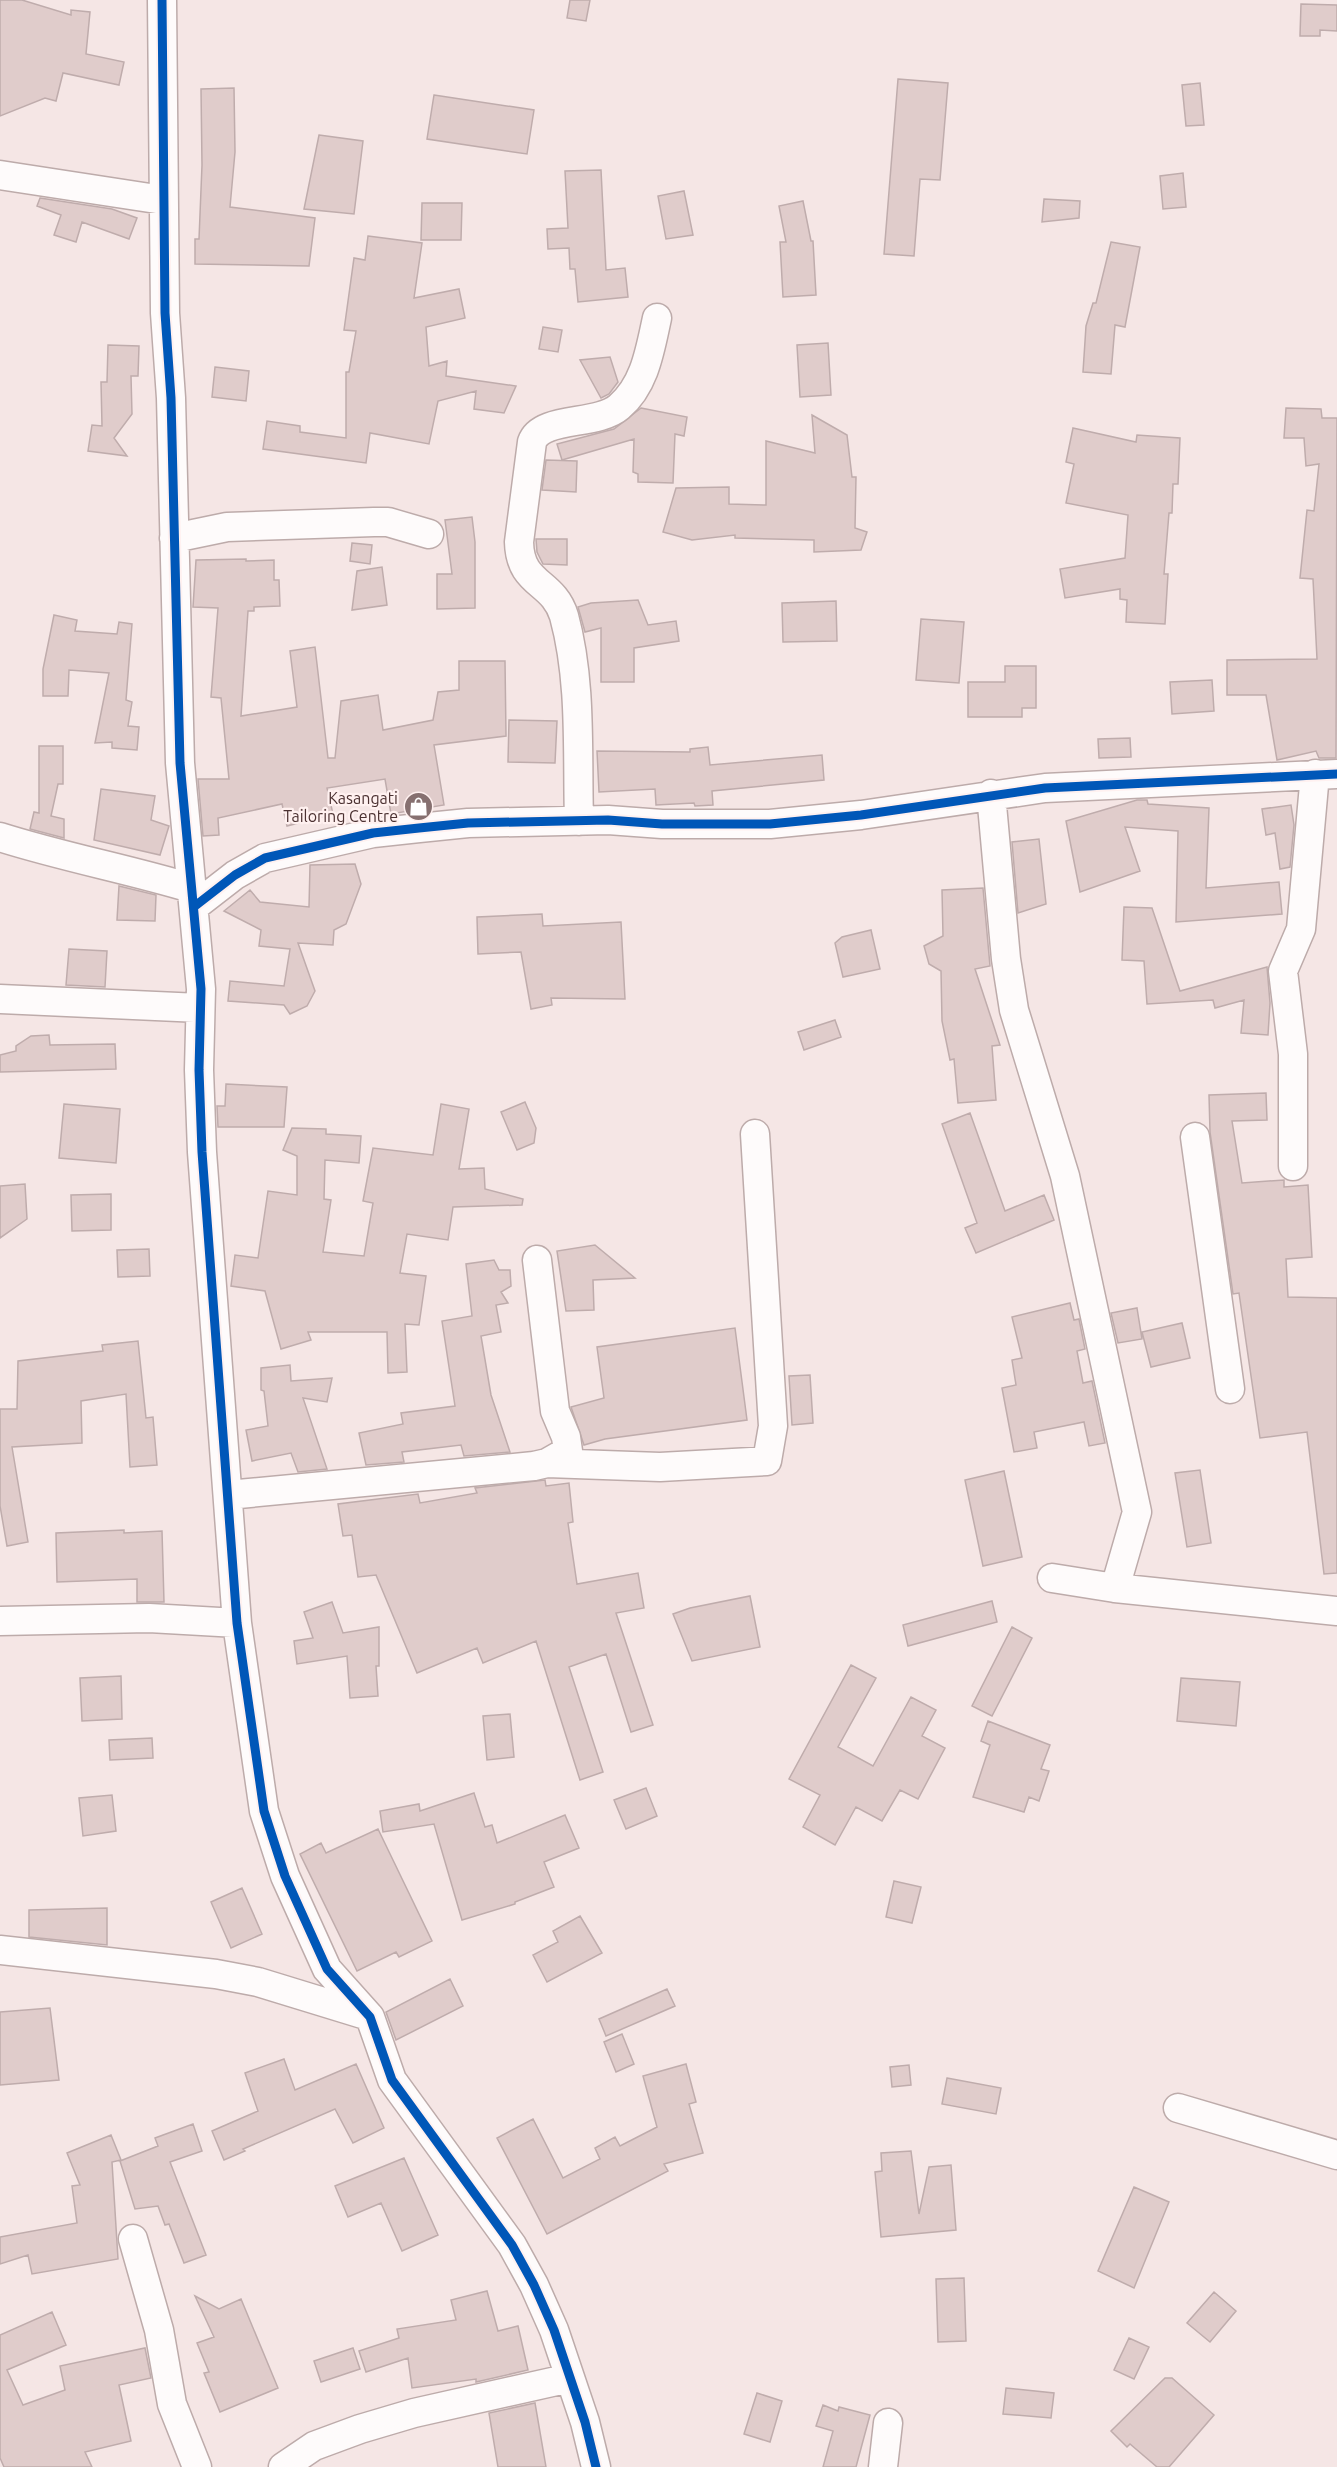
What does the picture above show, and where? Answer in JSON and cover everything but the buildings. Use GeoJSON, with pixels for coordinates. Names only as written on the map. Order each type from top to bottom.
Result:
{"type":"FeatureCollection","features":[{"type":"Feature","properties":{"kind":"street"},"geometry":{"type":"LineString","coordinates":[[162,0],[163,200],[180,763],[193,897],[200,1008],[202,1152],[237,1623],[264,1811],[285,1876],[327,1969],[370,2017],[392,2080],[512,2245],[534,2285],[554,2330],[585,2421],[596,2467]]}},
{"type":"Feature","properties":{"kind":"street"},"geometry":{"type":"LineString","coordinates":[[0,175],[163,200]]}},
{"type":"Feature","properties":{"kind":"street"},"geometry":{"type":"LineString","coordinates":[[579,821],[576,678],[568,637],[560,606],[526,572],[519,557],[532,442],[534,436],[546,428],[597,418],[619,407],[640,378],[648,359],[657,318]]}},
{"type":"Feature","properties":{"kind":"street"},"geometry":{"type":"LineString","coordinates":[[174,538],[227,527],[374,522],[388,522],[429,534]]}},
{"type":"Feature","properties":{"kind":"street"},"geometry":{"type":"LineString","coordinates":[[193,897],[265,858],[316,844],[373,833],[429,827],[579,821],[770,824],[861,815],[991,794],[1045,788],[1326,774],[1301,929],[1283,971],[1293,1054],[1293,1166]]}},
{"type":"Feature","properties":{"kind":"street"},"geometry":{"type":"LineString","coordinates":[[991,794],[1006,959],[1014,1010],[1065,1176],[1137,1512],[1115,1588]]}},
{"type":"Feature","properties":{"kind":"street"},"geometry":{"type":"LineString","coordinates":[[0,837],[57,855],[126,868],[193,897]]}},
{"type":"Feature","properties":{"kind":"street"},"geometry":{"type":"LineString","coordinates":[[0,999],[200,1008]]}},
{"type":"Feature","properties":{"kind":"street"},"geometry":{"type":"LineString","coordinates":[[228,1495],[547,1463],[660,1467],[767,1461],[773,1426],[756,1134]]}},
{"type":"Feature","properties":{"kind":"street"},"geometry":{"type":"LineString","coordinates":[[1195,1137],[1230,1389]]}},
{"type":"Feature","properties":{"kind":"street"},"geometry":{"type":"LineString","coordinates":[[537,1260],[555,1411],[566,1437],[568,1451],[547,1463]]}},
{"type":"Feature","properties":{"kind":"street"},"geometry":{"type":"LineString","coordinates":[[1052,1578],[1115,1588],[1337,1611]]}},
{"type":"Feature","properties":{"kind":"street"},"geometry":{"type":"LineString","coordinates":[[0,1621],[149,1618],[237,1623]]}},
{"type":"Feature","properties":{"kind":"street"},"geometry":{"type":"LineString","coordinates":[[0,1950],[216,1974],[258,1982],[370,2017]]}},
{"type":"Feature","properties":{"kind":"street"},"geometry":{"type":"LineString","coordinates":[[1178,2108],[1337,2155]]}},
{"type":"Feature","properties":{"kind":"street"},"geometry":{"type":"LineString","coordinates":[[133,2239],[159,2330],[172,2404],[197,2467]]}},
{"type":"Feature","properties":{"kind":"street"},"geometry":{"type":"LineString","coordinates":[[283,2467],[314,2446],[360,2429],[414,2413],[570,2378]]}},
{"type":"Feature","properties":{"kind":"street"},"geometry":{"type":"LineString","coordinates":[[884,2467],[888,2423]]}},
{"type":"Feature","properties":{"kind":"cycle path"},"geometry":{"type":"LineString","coordinates":[[162,0],[165,313],[171,398],[180,763],[201,989],[199,1070],[202,1152],[237,1623],[264,1811],[285,1876],[327,1969],[370,2017],[392,2080],[512,2245],[534,2285],[554,2330],[585,2422],[596,2467]]}},
{"type":"Feature","properties":{"kind":"cycle path"},"geometry":{"type":"LineString","coordinates":[[195,906],[235,875],[265,858],[373,833],[468,823],[608,820],[662,824],[770,824],[861,815],[1045,788],[1337,774]]}},
{"type":"Feature","properties":{"kind":"place","name":"Kasangati Tailoring Centre"},"geometry":{"type":"Point","coordinates":[419,807]}}]}
